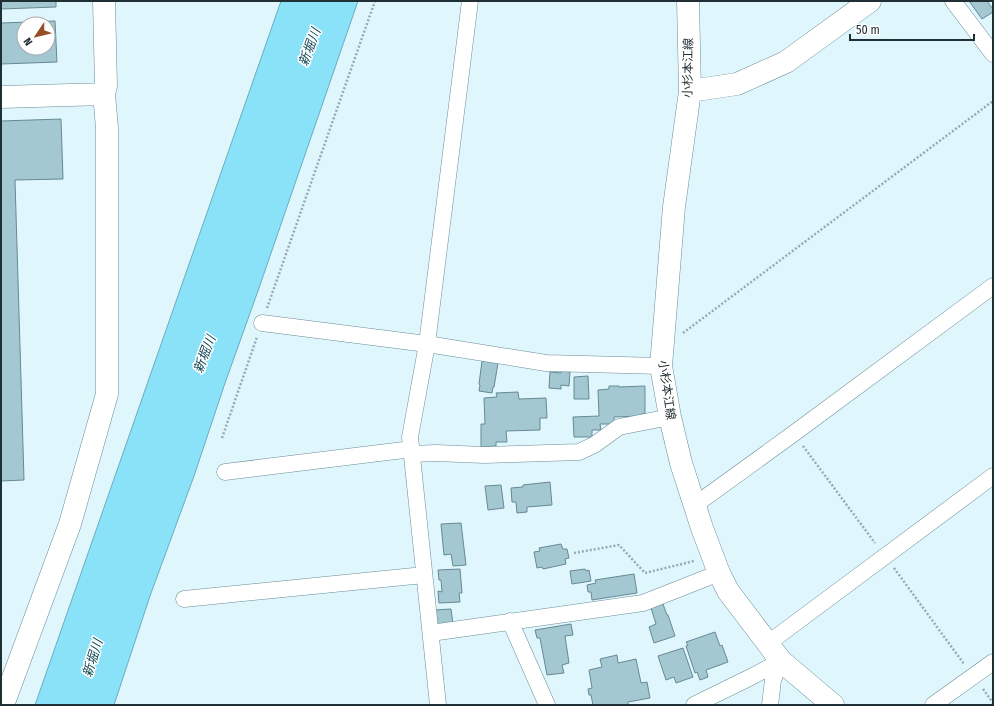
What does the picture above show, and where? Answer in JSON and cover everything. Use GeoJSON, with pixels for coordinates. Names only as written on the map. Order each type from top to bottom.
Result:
{"type":"FeatureCollection","features":[{"type":"Feature","properties":{"kind":"street"},"geometry":{"type":"LineString","coordinates":[[3,705],[70,524],[107,394],[107,128],[104,94],[106,86],[104,1]]}},
{"type":"Feature","properties":{"kind":"street"},"geometry":{"type":"LineString","coordinates":[[438,705],[410,437],[427,344],[470,1]]}},
{"type":"Feature","properties":{"kind":"street","name":"小杉本江線"},"geometry":{"type":"LineString","coordinates":[[688,1],[690,91],[674,207],[662,357],[670,418],[681,463],[702,528],[719,574],[728,591],[781,661],[833,705]]}},
{"type":"Feature","properties":{"kind":"street"},"geometry":{"type":"LineString","coordinates":[[690,91],[737,84],[786,62],[870,1]]}},
{"type":"Feature","properties":{"kind":"street"},"geometry":{"type":"LineString","coordinates":[[953,1],[993,54]]}},
{"type":"Feature","properties":{"kind":"street"},"geometry":{"type":"LineString","coordinates":[[1,97],[104,94]]}},
{"type":"Feature","properties":{"kind":"street"},"geometry":{"type":"LineString","coordinates":[[695,505],[794,434],[993,286]]}},
{"type":"Feature","properties":{"kind":"street"},"geometry":{"type":"LineString","coordinates":[[262,322],[427,344],[546,363],[662,357]]}},
{"type":"Feature","properties":{"kind":"street"},"geometry":{"type":"LineString","coordinates":[[225,472],[412,452],[484,455],[579,452],[594,445],[619,427],[670,418]]}},
{"type":"Feature","properties":{"kind":"street"},"geometry":{"type":"LineString","coordinates":[[767,644],[993,476]]}},
{"type":"Feature","properties":{"kind":"street"},"geometry":{"type":"LineString","coordinates":[[431,633],[643,603],[719,574]]}},
{"type":"Feature","properties":{"kind":"street"},"geometry":{"type":"LineString","coordinates":[[184,600],[424,575]]}},
{"type":"Feature","properties":{"kind":"street"},"geometry":{"type":"LineString","coordinates":[[510,621],[547,705]]}},
{"type":"Feature","properties":{"kind":"street"},"geometry":{"type":"LineString","coordinates":[[694,705],[781,661]]}},
{"type":"Feature","properties":{"kind":"street"},"geometry":{"type":"LineString","coordinates":[[770,705],[773,680],[781,661]]}},
{"type":"Feature","properties":{"kind":"street"},"geometry":{"type":"LineString","coordinates":[[933,705],[993,662]]}},
{"type":"Feature","properties":{"kind":"path"},"geometry":{"type":"LineString","coordinates":[[222,438],[375,1]]}},
{"type":"Feature","properties":{"kind":"path"},"geometry":{"type":"LineString","coordinates":[[662,357],[993,101]]}},
{"type":"Feature","properties":{"kind":"path"},"geometry":{"type":"LineString","coordinates":[[574,553],[620,545],[645,573],[696,561]]}},
{"type":"Feature","properties":{"kind":"water","name":"新堀川"},"geometry":{"type":"Polygon","coordinates":[[[281,1],[358,1],[194,476],[150,596],[114,705],[35,705],[281,1]]]}},
{"type":"Feature","properties":{"kind":"building"},"geometry":{"type":"Polygon","coordinates":[[[1,1],[56,1],[56,7],[1,9],[1,1]]]}},
{"type":"Feature","properties":{"kind":"building"},"geometry":{"type":"Polygon","coordinates":[[[969,1],[987,1],[993,9],[993,12],[982,19],[969,1]]]}},
{"type":"Feature","properties":{"kind":"building"},"geometry":{"type":"Polygon","coordinates":[[[16,22],[16,56],[56,56],[56,42],[57,62],[1,64],[1,23],[16,22]]]}},
{"type":"Feature","properties":{"kind":"building"},"geometry":{"type":"Polygon","coordinates":[[[61,119],[63,179],[15,180],[24,480],[1,481],[1,121],[61,119]]]}},
{"type":"Feature","properties":{"kind":"building"},"geometry":{"type":"Polygon","coordinates":[[[482,361],[498,363],[492,393],[479,391],[482,361]]]}},
{"type":"Feature","properties":{"kind":"building"},"geometry":{"type":"Polygon","coordinates":[[[561,371],[570,372],[569,386],[561,385],[561,389],[549,388],[550,372],[561,373],[561,371]]]}},
{"type":"Feature","properties":{"kind":"building"},"geometry":{"type":"Polygon","coordinates":[[[588,376],[589,399],[574,399],[574,377],[588,376]]]}},
{"type":"Feature","properties":{"kind":"building"},"geometry":{"type":"Polygon","coordinates":[[[609,386],[645,386],[645,414],[641,414],[641,416],[614,417],[614,424],[600,424],[601,430],[592,430],[592,437],[574,437],[573,417],[599,416],[598,390],[609,389],[609,386]]]}},
{"type":"Feature","properties":{"kind":"building"},"geometry":{"type":"Polygon","coordinates":[[[518,392],[519,399],[546,398],[547,418],[540,418],[540,430],[506,431],[507,442],[496,442],[496,446],[481,447],[481,424],[485,424],[484,398],[497,397],[496,393],[518,392]]]}},
{"type":"Feature","properties":{"kind":"building"},"geometry":{"type":"Polygon","coordinates":[[[550,482],[552,505],[527,507],[527,512],[517,513],[516,502],[512,502],[511,488],[550,482]]]}},
{"type":"Feature","properties":{"kind":"building"},"geometry":{"type":"Polygon","coordinates":[[[501,485],[504,508],[488,510],[485,486],[501,485]]]}},
{"type":"Feature","properties":{"kind":"building"},"geometry":{"type":"Polygon","coordinates":[[[461,523],[466,565],[453,566],[451,554],[444,555],[441,524],[461,523]]]}},
{"type":"Feature","properties":{"kind":"building"},"geometry":{"type":"Polygon","coordinates":[[[561,544],[563,549],[567,549],[569,558],[565,559],[566,564],[543,569],[542,567],[537,568],[534,552],[540,551],[539,548],[561,544]]]}},
{"type":"Feature","properties":{"kind":"building"},"geometry":{"type":"Polygon","coordinates":[[[460,569],[462,593],[459,593],[460,602],[439,603],[438,591],[442,592],[438,570],[460,569]]]}},
{"type":"Feature","properties":{"kind":"building"},"geometry":{"type":"Polygon","coordinates":[[[585,569],[586,571],[589,570],[591,581],[572,584],[570,571],[585,569]]]}},
{"type":"Feature","properties":{"kind":"building"},"geometry":{"type":"Polygon","coordinates":[[[634,574],[637,593],[592,600],[591,592],[588,592],[587,585],[596,583],[595,580],[634,574]]]}},
{"type":"Feature","properties":{"kind":"building"},"geometry":{"type":"Polygon","coordinates":[[[663,604],[675,636],[654,643],[649,627],[656,624],[651,608],[663,604]]]}},
{"type":"Feature","properties":{"kind":"building"},"geometry":{"type":"Polygon","coordinates":[[[451,609],[453,624],[436,624],[435,610],[451,609]]]}},
{"type":"Feature","properties":{"kind":"building"},"geometry":{"type":"Polygon","coordinates":[[[571,624],[573,635],[565,636],[569,663],[562,665],[564,673],[547,675],[540,638],[537,638],[535,630],[571,624]]]}},
{"type":"Feature","properties":{"kind":"building"},"geometry":{"type":"Polygon","coordinates":[[[715,632],[720,646],[722,645],[728,662],[706,670],[708,677],[700,680],[697,672],[695,673],[686,642],[715,632]]]}},
{"type":"Feature","properties":{"kind":"building"},"geometry":{"type":"Polygon","coordinates":[[[683,648],[693,677],[676,683],[674,677],[666,680],[658,656],[683,648]]]}},
{"type":"Feature","properties":{"kind":"building"},"geometry":{"type":"Polygon","coordinates":[[[617,655],[618,663],[636,659],[641,683],[647,682],[650,698],[628,702],[628,705],[593,705],[588,689],[592,688],[589,670],[602,667],[600,659],[617,655]]]}}]}
